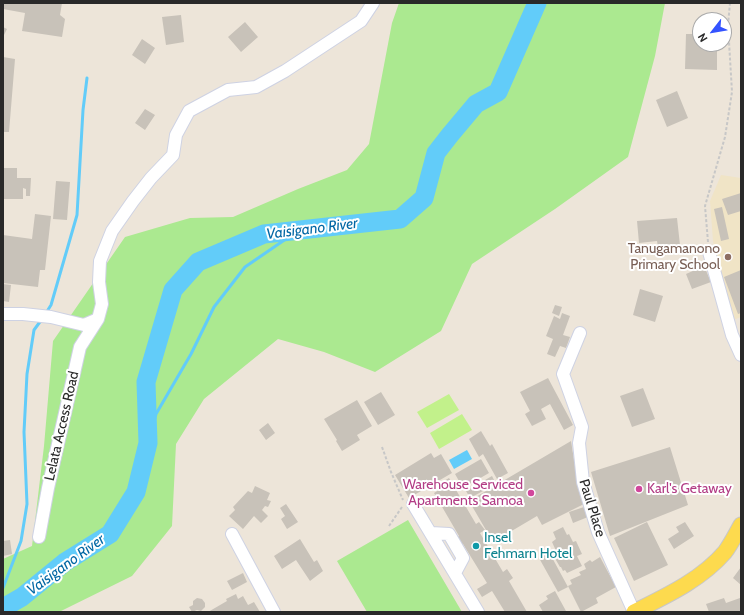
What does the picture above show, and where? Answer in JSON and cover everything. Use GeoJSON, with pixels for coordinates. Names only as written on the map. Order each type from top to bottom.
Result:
{"type":"FeatureCollection","features":[{"type":"Feature","properties":{"kind":"main road"},"geometry":{"type":"LineString","coordinates":[[634,612],[700,576],[726,551],[741,525]]}},
{"type":"Feature","properties":{"kind":"street","name":"Lelata Access Road"},"geometry":{"type":"LineString","coordinates":[[39,537],[50,480],[80,347],[98,319],[102,304],[99,282],[100,261],[112,231],[151,178],[173,155],[176,135],[189,111],[228,90],[256,87],[285,71],[361,21],[373,3]]}},
{"type":"Feature","properties":{"kind":"street"},"geometry":{"type":"LineString","coordinates":[[709,252],[732,336],[741,355]]}},
{"type":"Feature","properties":{"kind":"street"},"geometry":{"type":"LineString","coordinates":[[3,314],[23,314],[51,317],[84,325],[98,319]]}},
{"type":"Feature","properties":{"kind":"street","name":"Paul Place"},"geometry":{"type":"LineString","coordinates":[[580,333],[563,374],[582,427],[579,443],[583,482],[598,532],[634,612]]}},
{"type":"Feature","properties":{"kind":"street"},"geometry":{"type":"LineString","coordinates":[[413,504],[478,612]]}},
{"type":"Feature","properties":{"kind":"street"},"geometry":{"type":"LineString","coordinates":[[232,534],[274,612]]}},
{"type":"Feature","properties":{"kind":"path"},"geometry":{"type":"LineString","coordinates":[[709,252],[705,206],[725,137],[732,92],[728,25],[730,3]]}},
{"type":"Feature","properties":{"kind":"path"},"geometry":{"type":"LineString","coordinates":[[382,447],[404,503],[389,526]]}},
{"type":"Feature","properties":{"kind":"shaded area","name":"Tanugamanono Primary School"},"geometry":{"type":"Polygon","coordinates":[[[721,175],[741,178],[741,317],[733,320],[718,273],[713,241],[710,201],[721,175]]]}},
{"type":"Feature","properties":{"kind":"green space"},"geometry":{"type":"Polygon","coordinates":[[[399,3],[665,3],[655,56],[628,157],[555,209],[472,264],[441,331],[375,372],[324,352],[278,339],[204,399],[176,444],[172,526],[132,576],[59,612],[3,612],[3,559],[32,546],[44,446],[53,341],[125,237],[190,218],[233,217],[347,170],[369,144],[392,23],[399,3]]]}},
{"type":"Feature","properties":{"kind":"green space"},"geometry":{"type":"Polygon","coordinates":[[[449,394],[459,410],[427,428],[417,412],[449,394]]]}},
{"type":"Feature","properties":{"kind":"green space"},"geometry":{"type":"Polygon","coordinates":[[[462,414],[472,430],[439,449],[430,433],[462,414]]]}},
{"type":"Feature","properties":{"kind":"green space"},"geometry":{"type":"Polygon","coordinates":[[[408,520],[462,612],[367,612],[337,561],[408,520]]]}},
{"type":"Feature","properties":{"kind":"water"},"geometry":{"type":"Polygon","coordinates":[[[467,450],[472,459],[454,469],[449,460],[467,450]]]}},
{"type":"Feature","properties":{"kind":"building"},"geometry":{"type":"Polygon","coordinates":[[[3,3],[62,3],[60,15],[65,19],[62,37],[22,31],[25,13],[3,9],[3,3]]]}},
{"type":"Feature","properties":{"kind":"building"},"geometry":{"type":"Polygon","coordinates":[[[181,15],[184,42],[166,45],[162,17],[181,15]]]}},
{"type":"Feature","properties":{"kind":"building"},"geometry":{"type":"Polygon","coordinates":[[[245,22],[258,37],[241,52],[228,37],[245,22]]]}},
{"type":"Feature","properties":{"kind":"building"},"geometry":{"type":"Polygon","coordinates":[[[3,27],[7,29],[3,37],[3,27]]]}},
{"type":"Feature","properties":{"kind":"building"},"geometry":{"type":"Polygon","coordinates":[[[686,34],[692,34],[692,52],[717,52],[717,70],[685,69],[686,34]]]}},
{"type":"Feature","properties":{"kind":"building"},"geometry":{"type":"Polygon","coordinates":[[[142,39],[155,48],[145,64],[132,55],[142,39]]]}},
{"type":"Feature","properties":{"kind":"building"},"geometry":{"type":"Polygon","coordinates":[[[3,57],[15,59],[9,132],[3,132],[3,57]]]}},
{"type":"Feature","properties":{"kind":"building"},"geometry":{"type":"Polygon","coordinates":[[[677,91],[688,118],[667,127],[656,100],[677,91]]]}},
{"type":"Feature","properties":{"kind":"building"},"geometry":{"type":"Polygon","coordinates":[[[145,109],[155,115],[145,130],[135,123],[145,109]]]}},
{"type":"Feature","properties":{"kind":"building"},"geometry":{"type":"Polygon","coordinates":[[[3,168],[17,168],[17,178],[31,178],[30,196],[26,196],[26,189],[23,188],[23,199],[3,199],[3,168]]]}},
{"type":"Feature","properties":{"kind":"building"},"geometry":{"type":"Polygon","coordinates":[[[56,181],[70,182],[67,220],[53,219],[56,181]]]}},
{"type":"Feature","properties":{"kind":"building"},"geometry":{"type":"Polygon","coordinates":[[[741,193],[741,211],[728,215],[722,199],[741,193]]]}},
{"type":"Feature","properties":{"kind":"building"},"geometry":{"type":"Polygon","coordinates":[[[722,207],[729,239],[721,241],[714,209],[722,207]]]}},
{"type":"Feature","properties":{"kind":"building"},"geometry":{"type":"Polygon","coordinates":[[[35,214],[51,216],[45,270],[40,270],[38,287],[3,283],[3,235],[32,239],[35,214]]]}},
{"type":"Feature","properties":{"kind":"building"},"geometry":{"type":"Polygon","coordinates":[[[677,218],[680,245],[658,247],[657,241],[639,243],[637,221],[677,218]]]}},
{"type":"Feature","properties":{"kind":"building"},"geometry":{"type":"Polygon","coordinates":[[[704,266],[711,282],[692,289],[686,274],[704,266]]]}},
{"type":"Feature","properties":{"kind":"building"},"geometry":{"type":"Polygon","coordinates":[[[741,270],[741,313],[738,314],[724,277],[741,270]]]}},
{"type":"Feature","properties":{"kind":"building"},"geometry":{"type":"Polygon","coordinates":[[[3,284],[11,285],[9,302],[3,301],[3,284]]]}},
{"type":"Feature","properties":{"kind":"building"},"geometry":{"type":"Polygon","coordinates":[[[640,289],[663,296],[655,322],[633,315],[640,289]]]}},
{"type":"Feature","properties":{"kind":"building"},"geometry":{"type":"Polygon","coordinates":[[[555,305],[562,307],[559,316],[552,313],[555,305]]]}},
{"type":"Feature","properties":{"kind":"building"},"geometry":{"type":"Polygon","coordinates":[[[562,313],[570,316],[563,335],[570,337],[566,348],[560,346],[555,357],[547,354],[553,339],[546,336],[554,316],[560,319],[562,313]]]}},
{"type":"Feature","properties":{"kind":"building"},"geometry":{"type":"Polygon","coordinates":[[[548,378],[573,425],[564,430],[550,404],[541,409],[546,419],[532,426],[525,414],[530,411],[520,392],[548,378]]]}},
{"type":"Feature","properties":{"kind":"building"},"geometry":{"type":"Polygon","coordinates":[[[643,388],[655,419],[632,427],[620,396],[643,388]]]}},
{"type":"Feature","properties":{"kind":"building"},"geometry":{"type":"Polygon","coordinates":[[[381,392],[395,415],[378,425],[364,402],[381,392]]]}},
{"type":"Feature","properties":{"kind":"building"},"geometry":{"type":"Polygon","coordinates":[[[357,400],[372,426],[357,435],[360,440],[342,451],[324,419],[357,400]]]}},
{"type":"Feature","properties":{"kind":"building"},"geometry":{"type":"Polygon","coordinates":[[[268,423],[275,433],[266,440],[259,430],[268,423]]]}},
{"type":"Feature","properties":{"kind":"building"},"geometry":{"type":"Polygon","coordinates":[[[481,431],[490,446],[492,444],[508,473],[497,479],[483,454],[479,457],[469,439],[481,431]]]}},
{"type":"Feature","properties":{"kind":"building","name":"Warehouse Serviced Apartments Samoa"},"geometry":{"type":"Polygon","coordinates":[[[571,441],[578,485],[584,504],[542,525],[537,516],[493,542],[469,501],[571,441]]]}},
{"type":"Feature","properties":{"kind":"building","name":"Karl's Getaway"},"geometry":{"type":"Polygon","coordinates":[[[670,447],[688,505],[610,536],[591,472],[670,447]]]}},
{"type":"Feature","properties":{"kind":"building"},"geometry":{"type":"Polygon","coordinates":[[[431,453],[434,458],[441,454],[452,473],[409,498],[395,475],[431,453]]]}},
{"type":"Feature","properties":{"kind":"building"},"geometry":{"type":"Polygon","coordinates":[[[481,459],[489,473],[463,488],[455,474],[481,459]]]}},
{"type":"Feature","properties":{"kind":"building"},"geometry":{"type":"Polygon","coordinates":[[[492,476],[496,484],[470,498],[466,491],[492,476]]]}},
{"type":"Feature","properties":{"kind":"building","name":"Insel Fehmarn Hotel"},"geometry":{"type":"Polygon","coordinates":[[[449,478],[476,524],[479,522],[485,530],[480,533],[503,572],[507,569],[513,578],[509,581],[527,612],[505,612],[492,591],[482,597],[477,589],[487,583],[463,544],[455,549],[451,541],[459,536],[434,493],[442,488],[439,484],[449,478]]]}},
{"type":"Feature","properties":{"kind":"building"},"geometry":{"type":"Polygon","coordinates":[[[255,486],[270,493],[267,500],[271,501],[268,507],[265,506],[262,510],[268,516],[261,523],[254,516],[243,529],[229,516],[235,510],[233,507],[248,491],[252,493],[255,486]]]}},
{"type":"Feature","properties":{"kind":"building"},"geometry":{"type":"Polygon","coordinates":[[[286,504],[298,522],[287,529],[281,519],[285,516],[280,508],[286,504]]]}},
{"type":"Feature","properties":{"kind":"building"},"geometry":{"type":"Polygon","coordinates":[[[584,507],[588,517],[573,523],[569,512],[584,507]]]}},
{"type":"Feature","properties":{"kind":"building"},"geometry":{"type":"Polygon","coordinates":[[[647,522],[668,565],[634,581],[614,538],[647,522]]]}},
{"type":"Feature","properties":{"kind":"building"},"geometry":{"type":"Polygon","coordinates":[[[685,522],[694,536],[674,549],[668,539],[679,532],[676,527],[685,522]]]}},
{"type":"Feature","properties":{"kind":"building"},"geometry":{"type":"Polygon","coordinates":[[[563,527],[573,542],[576,541],[582,554],[577,556],[582,566],[567,573],[565,570],[563,571],[553,555],[557,553],[552,542],[556,539],[553,532],[563,527]]]}},
{"type":"Feature","properties":{"kind":"building"},"geometry":{"type":"Polygon","coordinates":[[[300,539],[314,562],[317,560],[323,571],[310,581],[296,560],[282,569],[274,556],[300,539]]]}},
{"type":"Feature","properties":{"kind":"building"},"geometry":{"type":"Polygon","coordinates":[[[10,540],[12,554],[3,556],[3,541],[10,540]]]}},
{"type":"Feature","properties":{"kind":"building"},"geometry":{"type":"Polygon","coordinates":[[[549,552],[568,587],[558,592],[539,558],[549,552]]]}},
{"type":"Feature","properties":{"kind":"building"},"geometry":{"type":"Polygon","coordinates":[[[600,557],[616,587],[596,598],[598,603],[581,612],[568,586],[572,584],[570,580],[581,575],[579,572],[586,569],[584,564],[590,560],[592,562],[600,557]]]}},
{"type":"Feature","properties":{"kind":"building"},"geometry":{"type":"Polygon","coordinates":[[[741,567],[741,585],[733,578],[741,567]]]}},
{"type":"Feature","properties":{"kind":"building"},"geometry":{"type":"Polygon","coordinates":[[[243,573],[247,582],[232,590],[227,581],[243,573]]]}},
{"type":"Feature","properties":{"kind":"building"},"geometry":{"type":"Polygon","coordinates":[[[555,591],[566,611],[543,612],[539,605],[548,599],[546,596],[555,591]]]}},
{"type":"Feature","properties":{"kind":"building"},"geometry":{"type":"Polygon","coordinates":[[[236,594],[238,599],[243,596],[248,605],[254,602],[260,612],[208,612],[227,601],[226,599],[236,594]]]}},
{"type":"Feature","properties":{"kind":"building"},"geometry":{"type":"Polygon","coordinates":[[[197,598],[202,599],[205,603],[205,607],[201,611],[197,610],[192,612],[189,607],[193,605],[193,601],[197,598]]]}},
{"type":"Feature","properties":{"kind":"building"},"geometry":{"type":"Polygon","coordinates":[[[724,598],[726,603],[740,598],[741,612],[709,612],[706,604],[724,598]]]}},
{"type":"Feature","properties":{"kind":"waterway","name":"Vaisigano River"},"geometry":{"type":"LineString","coordinates":[[3,608],[22,597],[65,562],[110,534],[136,492],[148,443],[146,382],[173,290],[198,262],[264,234],[400,219],[424,198],[436,153],[476,104],[498,92],[537,3]]}},
{"type":"Feature","properties":{"kind":"waterway"},"geometry":{"type":"LineString","coordinates":[[46,313],[51,305],[77,215],[83,110],[87,78]]}},
{"type":"Feature","properties":{"kind":"waterway"},"geometry":{"type":"LineString","coordinates":[[148,443],[156,414],[191,354],[214,307],[245,267],[299,230]]}},
{"type":"Feature","properties":{"kind":"waterway"},"geometry":{"type":"LineString","coordinates":[[3,588],[21,541],[27,504],[24,432],[27,374],[34,330],[42,319]]}},
{"type":"Feature","properties":{"kind":"place","name":"Tanugamanono Primary School"},"geometry":{"type":"Point","coordinates":[728,257]}},
{"type":"Feature","properties":{"kind":"place","name":"Karl's Getaway"},"geometry":{"type":"Point","coordinates":[639,489]}},
{"type":"Feature","properties":{"kind":"place","name":"Warehouse Serviced Apartments Samoa"},"geometry":{"type":"Point","coordinates":[531,493]}},
{"type":"Feature","properties":{"kind":"place","name":"Insel Fehmarn Hotel"},"geometry":{"type":"Point","coordinates":[476,546]}}]}
